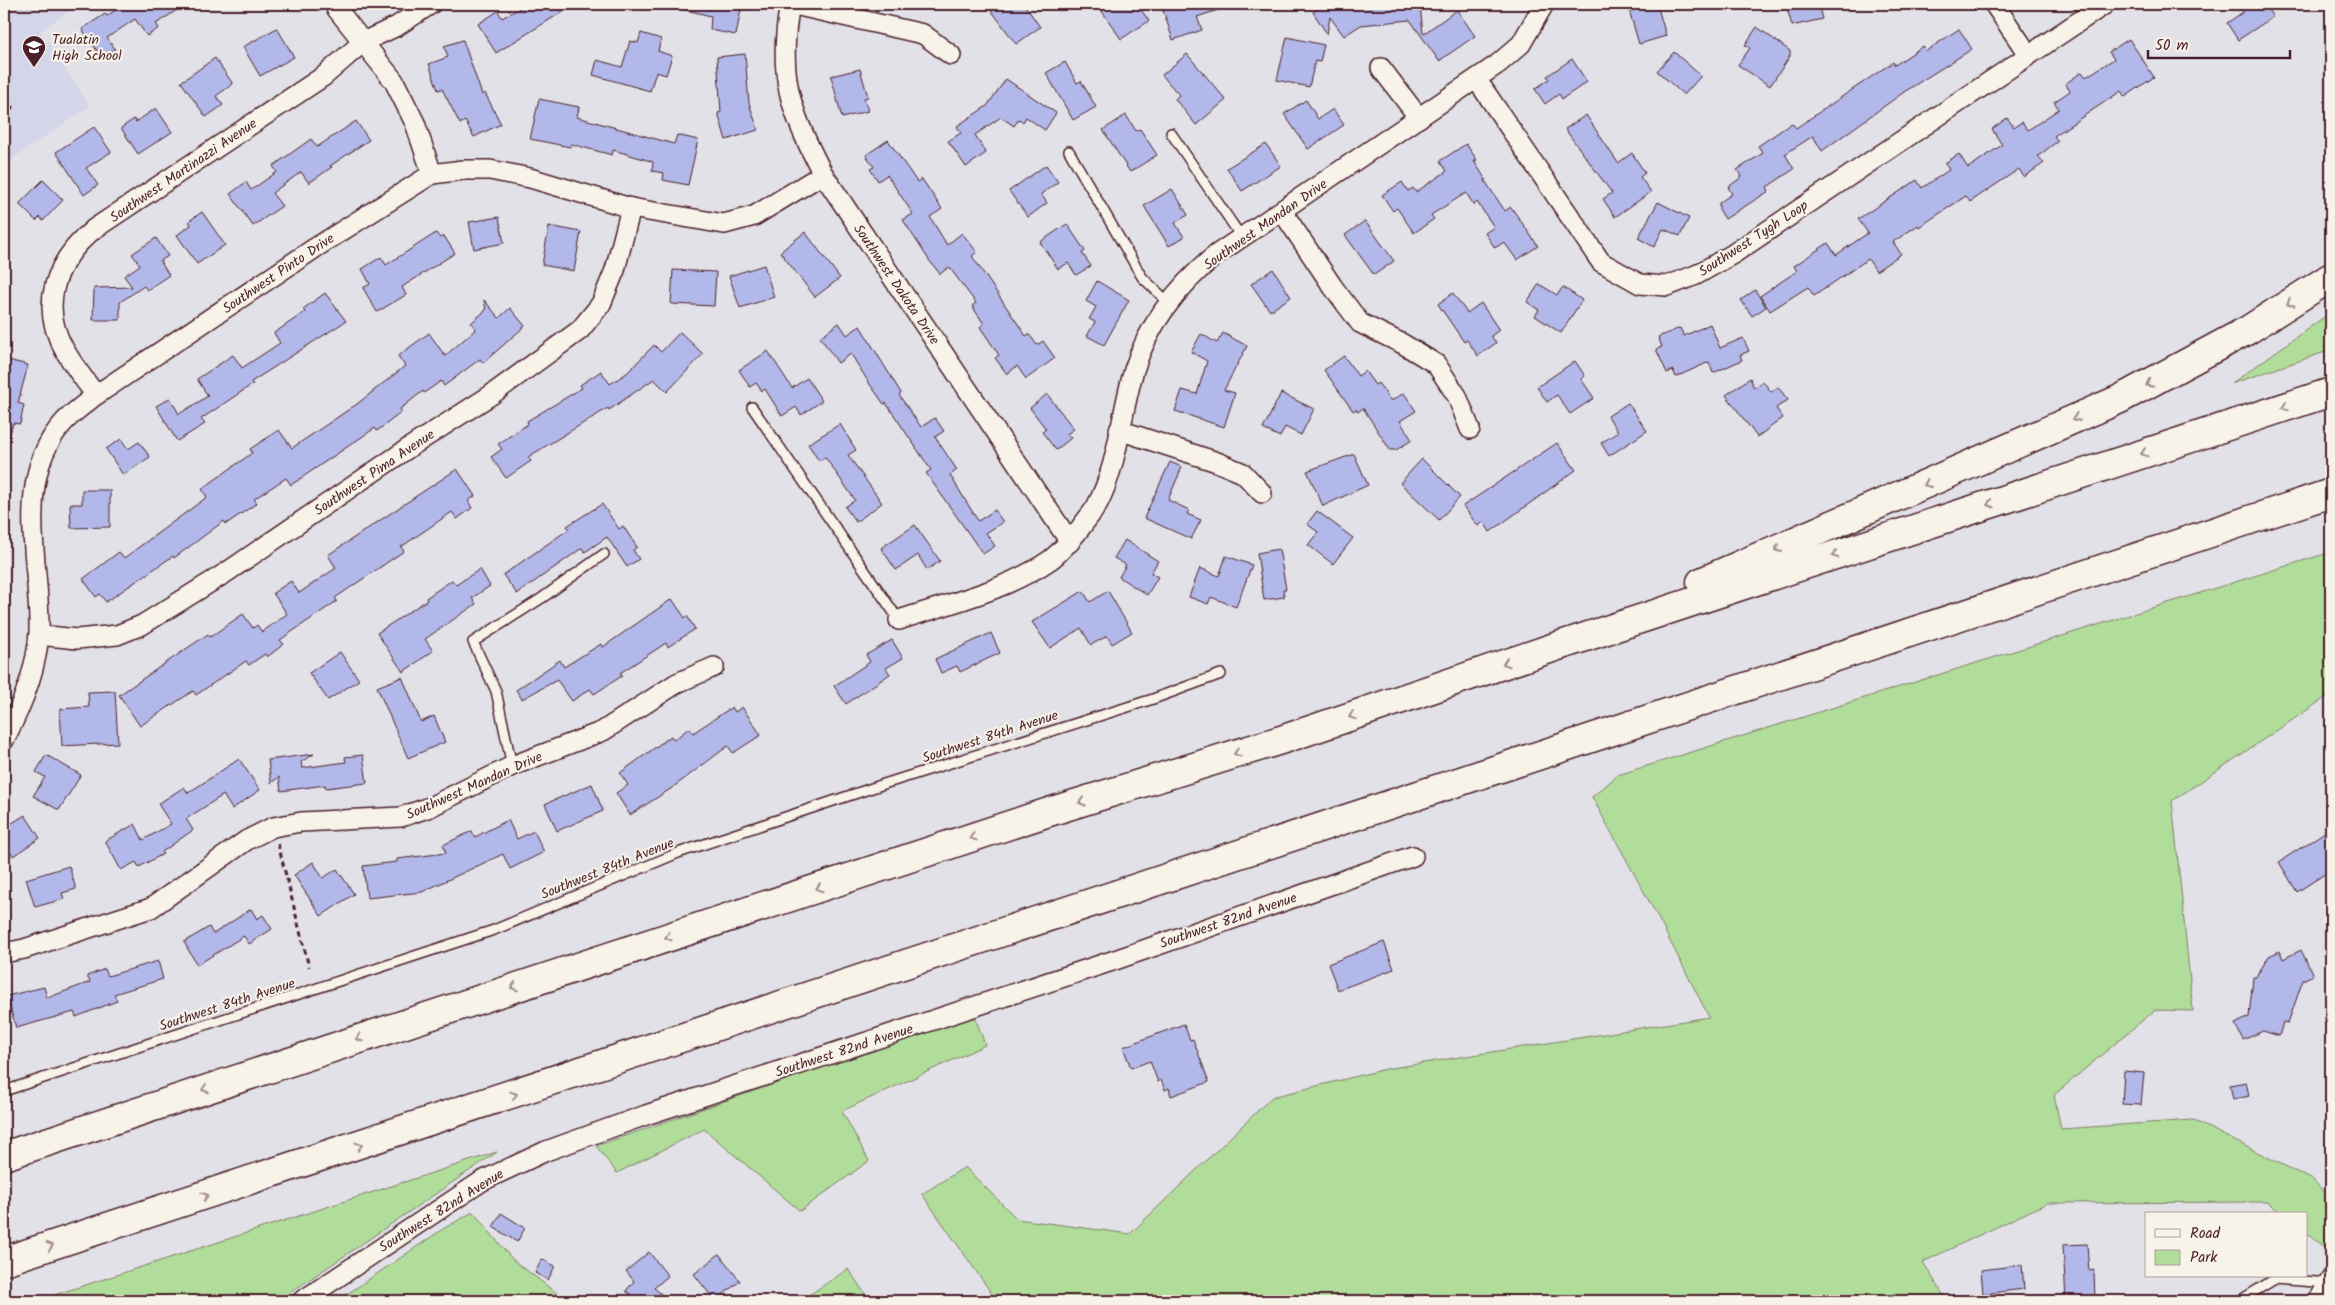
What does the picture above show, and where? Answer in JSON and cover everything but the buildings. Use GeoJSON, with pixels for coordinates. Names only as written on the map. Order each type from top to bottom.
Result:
{"type":"FeatureCollection","features":[{"type":"Feature","properties":{"kind":"highway"},"geometry":{"type":"LineString","coordinates":[[1552,648],[2120,399],[2248,330],[2331,277]]}},
{"type":"Feature","properties":{"kind":"highway"},"geometry":{"type":"LineString","coordinates":[[4,1156],[1052,811],[1284,739],[1552,648],[2331,392]]}},
{"type":"Feature","properties":{"kind":"highway"},"geometry":{"type":"LineString","coordinates":[[4,1261],[1308,833],[1807,665],[2331,493]]}},
{"type":"Feature","properties":{"kind":"street","name":"Southwest Martinazzi Avenue"},"geometry":{"type":"LineString","coordinates":[[96,395],[64,350],[54,326],[52,301],[56,280],[70,252],[94,229],[324,76],[363,42],[397,26],[431,4]]}},
{"type":"Feature","properties":{"kind":"street"},"geometry":{"type":"LineString","coordinates":[[790,4],[923,34],[951,55]]}},
{"type":"Feature","properties":{"kind":"street","name":"Southwest Dakota Drive"},"geometry":{"type":"LineString","coordinates":[[790,4],[786,36],[786,73],[790,98],[802,134],[823,174],[1070,542]]}},
{"type":"Feature","properties":{"kind":"street","name":"Southwest Mandan Drive"},"geometry":{"type":"LineString","coordinates":[[899,620],[1010,584],[1052,559],[1070,542],[1096,506],[1107,477],[1135,368],[1157,320],[1168,303],[1196,272],[1242,238],[1477,80],[1520,44],[1544,4]]}},
{"type":"Feature","properties":{"kind":"street"},"geometry":{"type":"LineString","coordinates":[[1994,4],[2028,54]]}},
{"type":"Feature","properties":{"kind":"street","name":"Southwest Tygh Loop"},"geometry":{"type":"LineString","coordinates":[[1477,80],[1601,262],[1640,284],[1667,286],[1696,275],[1733,254],[2104,4]]}},
{"type":"Feature","properties":{"kind":"street"},"geometry":{"type":"LineString","coordinates":[[336,8],[394,81],[415,122],[432,174]]}},
{"type":"Feature","properties":{"kind":"street"},"geometry":{"type":"LineString","coordinates":[[1381,68],[1419,118]]}},
{"type":"Feature","properties":{"kind":"street","name":"Southwest Pinto Drive"},"geometry":{"type":"LineString","coordinates":[[4,740],[18,714],[31,674],[39,634],[39,597],[32,509],[36,478],[46,448],[63,423],[96,395],[315,248],[432,174],[463,170],[490,170],[530,178],[631,208],[724,224],[754,216],[823,174]]}},
{"type":"Feature","properties":{"kind":"street","name":"Southwest Pima Avenue"},"geometry":{"type":"LineString","coordinates":[[39,634],[77,639],[117,635],[142,625],[227,572],[410,447],[498,390],[580,330],[601,304],[615,270],[631,208]]}},
{"type":"Feature","properties":{"kind":"street"},"geometry":{"type":"LineString","coordinates":[[1282,211],[1333,287],[1360,323],[1404,344],[1436,364],[1457,396],[1470,429]]}},
{"type":"Feature","properties":{"kind":"street"},"geometry":{"type":"LineString","coordinates":[[1119,430],[1217,462],[1243,473],[1262,493]]}},
{"type":"Feature","properties":{"kind":"street","name":"Southwest Mandan Drive"},"geometry":{"type":"LineString","coordinates":[[4,953],[151,908],[247,840],[273,827],[302,822],[401,817],[430,807],[512,766],[603,731],[677,683],[714,667]]}},
{"type":"Feature","properties":{"kind":"street","name":"Southwest 82nd Avenue"},"geometry":{"type":"LineString","coordinates":[[302,1301],[482,1181],[546,1151],[646,1115],[1115,960],[1414,856]]}},
{"type":"Feature","properties":{"kind":"street"},"geometry":{"type":"LineString","coordinates":[[2318,1301],[2330,1281]]}},
{"type":"Feature","properties":{"kind":"lane"},"geometry":{"type":"LineString","coordinates":[[1171,133],[1242,238]]}},
{"type":"Feature","properties":{"kind":"lane"},"geometry":{"type":"LineString","coordinates":[[1069,151],[1142,277],[1168,303]]}},
{"type":"Feature","properties":{"kind":"lane"},"geometry":{"type":"LineString","coordinates":[[752,407],[899,620]]}},
{"type":"Feature","properties":{"kind":"lane"},"geometry":{"type":"LineString","coordinates":[[512,766],[496,691],[473,642],[542,598],[604,554]]}},
{"type":"Feature","properties":{"kind":"lane","name":"Southwest 84th Avenue"},"geometry":{"type":"LineString","coordinates":[[4,1091],[494,930],[678,853],[887,783],[1153,698],[1221,674]]}},
{"type":"Feature","properties":{"kind":"lane"},"geometry":{"type":"LineString","coordinates":[[2239,1301],[2275,1279],[2330,1281]]}},
{"type":"Feature","properties":{"kind":"path"},"geometry":{"type":"LineString","coordinates":[[4,17],[11,4]]}},
{"type":"Feature","properties":{"kind":"path"},"geometry":{"type":"LineString","coordinates":[[4,80],[12,107],[4,126]]}},
{"type":"Feature","properties":{"kind":"path"},"geometry":{"type":"LineString","coordinates":[[273,827],[309,967]]}},
{"type":"Feature","properties":{"kind":"shaded area","name":"Tualatin High School"},"geometry":{"type":"Polygon","coordinates":[[[4,4],[80,4],[40,31],[90,106],[4,164],[4,4]]]}},
{"type":"Feature","properties":{"kind":"green space"},"geometry":{"type":"Polygon","coordinates":[[[2331,312],[2331,350],[2231,384],[2331,312]]]}},
{"type":"Feature","properties":{"kind":"green space"},"geometry":{"type":"Polygon","coordinates":[[[2331,552],[2331,694],[2172,801],[2193,1011],[2155,1010],[2054,1095],[2061,1129],[2193,1120],[2313,1180],[2331,1199],[2330,1251],[2308,1234],[2308,1212],[2280,1212],[2267,1202],[2047,1203],[1923,1262],[1947,1301],[997,1301],[922,1194],[965,1167],[1017,1219],[1130,1234],[1272,1097],[1386,1069],[1709,1017],[1655,912],[1592,797],[1618,775],[2331,552]]]}},
{"type":"Feature","properties":{"kind":"green space"},"geometry":{"type":"Polygon","coordinates":[[[974,1014],[985,1045],[842,1111],[869,1161],[800,1211],[704,1129],[617,1173],[596,1146],[974,1014]]]}},
{"type":"Feature","properties":{"kind":"green space"},"geometry":{"type":"Polygon","coordinates":[[[497,1152],[278,1301],[36,1301],[497,1152]]]}},
{"type":"Feature","properties":{"kind":"green space"},"geometry":{"type":"Polygon","coordinates":[[[473,1212],[513,1260],[567,1301],[337,1301],[443,1229],[473,1212]]]}},
{"type":"Feature","properties":{"kind":"green space"},"geometry":{"type":"Polygon","coordinates":[[[848,1269],[870,1301],[800,1301],[848,1269]]]}},
{"type":"Feature","properties":{"kind":"place","name":"Tualatin High School"},"geometry":{"type":"Point","coordinates":[34,68]}}]}
